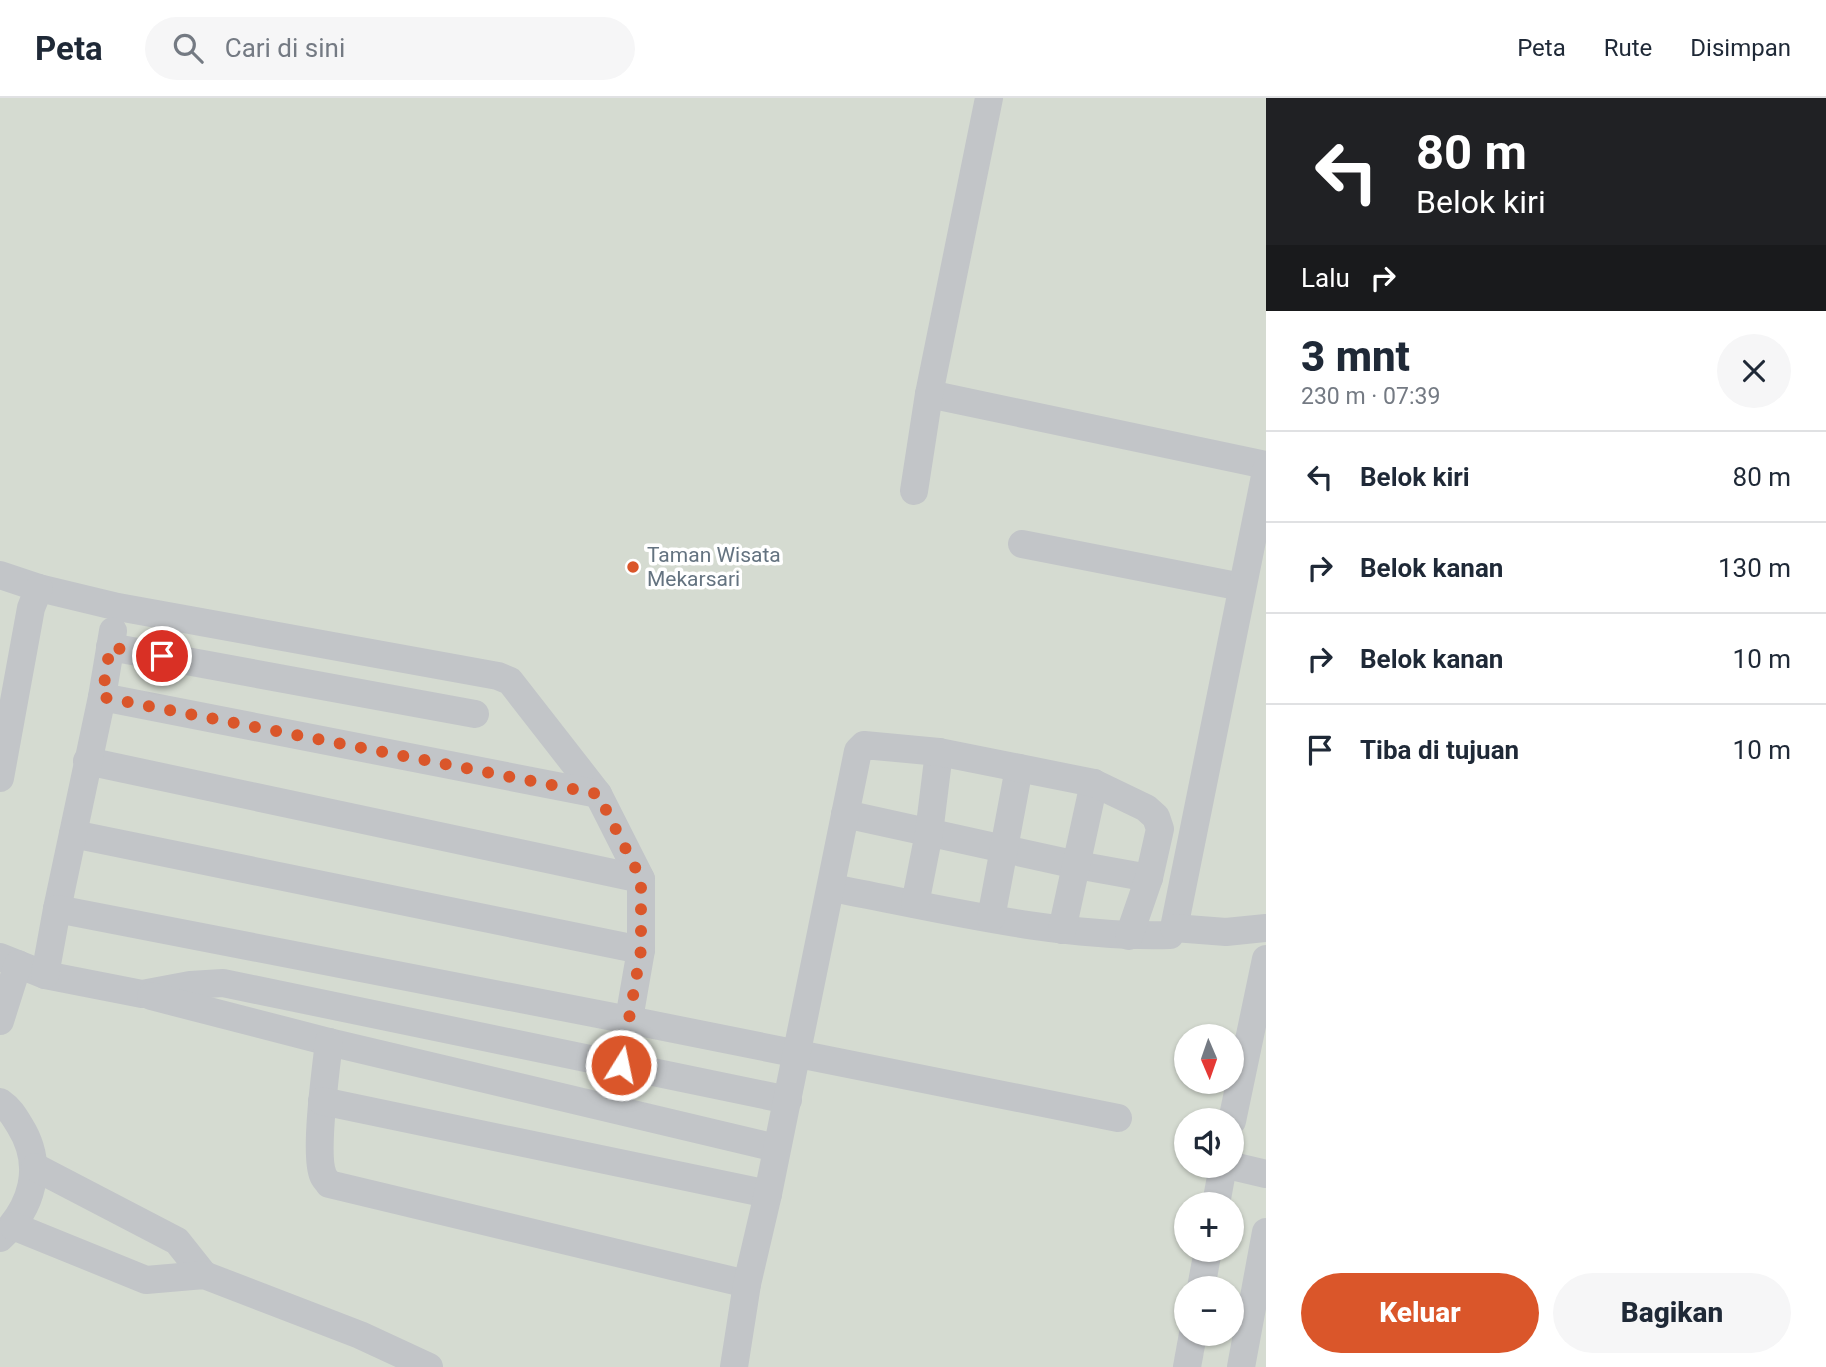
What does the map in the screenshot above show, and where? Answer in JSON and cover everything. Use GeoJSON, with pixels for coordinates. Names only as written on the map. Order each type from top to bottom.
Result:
{"type":"FeatureCollection","features":[{"type":"Feature","properties":{"kind":"lane"},"geometry":{"type":"LineString","coordinates":[[914,491],[929,394],[989,98]]}},
{"type":"Feature","properties":{"kind":"lane"},"geometry":{"type":"LineString","coordinates":[[929,394],[1266,465]]}},
{"type":"Feature","properties":{"kind":"lane"},"geometry":{"type":"LineString","coordinates":[[832,888],[1062,930],[1129,936],[1170,935],[1174,928],[1266,471]]}},
{"type":"Feature","properties":{"kind":"lane"},"geometry":{"type":"LineString","coordinates":[[1022,544],[1242,587]]}},
{"type":"Feature","properties":{"kind":"lane"},"geometry":{"type":"LineString","coordinates":[[0,575],[39,588],[118,607],[498,676],[510,681],[598,794],[641,879],[641,950],[621,1065]]}},
{"type":"Feature","properties":{"kind":"lane"},"geometry":{"type":"LineString","coordinates":[[0,778],[31,608],[39,588]]}},
{"type":"Feature","properties":{"kind":"lane"},"geometry":{"type":"LineString","coordinates":[[45,975],[118,607]]}},
{"type":"Feature","properties":{"kind":"lane"},"geometry":{"type":"LineString","coordinates":[[110,647],[475,714]]}},
{"type":"Feature","properties":{"kind":"lane"},"geometry":{"type":"LineString","coordinates":[[102,697],[598,794]]}},
{"type":"Feature","properties":{"kind":"lane"},"geometry":{"type":"LineString","coordinates":[[734,1367],[747,1284],[832,888],[855,755],[864,745],[939,752],[1094,783],[1146,808],[1156,817],[1160,829],[1149,878],[1129,936]]}},
{"type":"Feature","properties":{"kind":"lane"},"geometry":{"type":"LineString","coordinates":[[915,904],[929,833],[939,752]]}},
{"type":"Feature","properties":{"kind":"lane"},"geometry":{"type":"LineString","coordinates":[[87,761],[641,879]]}},
{"type":"Feature","properties":{"kind":"lane"},"geometry":{"type":"LineString","coordinates":[[991,918],[1019,768]]}},
{"type":"Feature","properties":{"kind":"lane"},"geometry":{"type":"LineString","coordinates":[[1062,930],[1094,783]]}},
{"type":"Feature","properties":{"kind":"lane"},"geometry":{"type":"LineString","coordinates":[[845,814],[1077,865],[1149,878]]}},
{"type":"Feature","properties":{"kind":"lane"},"geometry":{"type":"LineString","coordinates":[[73,834],[641,950]]}},
{"type":"Feature","properties":{"kind":"lane"},"geometry":{"type":"LineString","coordinates":[[57,909],[1118,1118]]}},
{"type":"Feature","properties":{"kind":"lane"},"geometry":{"type":"LineString","coordinates":[[1174,928],[1216,932],[1266,928]]}},
{"type":"Feature","properties":{"kind":"lane"},"geometry":{"type":"LineString","coordinates":[[1235,1108],[1266,959]]}},
{"type":"Feature","properties":{"kind":"lane"},"geometry":{"type":"LineString","coordinates":[[0,1021],[9,961],[45,975],[142,994],[329,1042],[776,1148]]}},
{"type":"Feature","properties":{"kind":"lane"},"geometry":{"type":"LineString","coordinates":[[142,994],[190,985],[223,983],[788,1100]]}},
{"type":"Feature","properties":{"kind":"lane"},"geometry":{"type":"LineString","coordinates":[[329,1042],[322,1101],[322,1174],[329,1184],[747,1284]]}},
{"type":"Feature","properties":{"kind":"lane"},"geometry":{"type":"LineString","coordinates":[[0,1101],[9,1108],[27,1137],[34,1167],[27,1202],[7,1232],[146,1280],[204,1275],[360,1335],[429,1367]]}},
{"type":"Feature","properties":{"kind":"lane"},"geometry":{"type":"LineString","coordinates":[[322,1101],[768,1194]]}},
{"type":"Feature","properties":{"kind":"lane"},"geometry":{"type":"LineString","coordinates":[[34,1167],[177,1241],[204,1275]]}},
{"type":"Feature","properties":{"kind":"lane"},"geometry":{"type":"LineString","coordinates":[[1244,1169],[1266,1174]]}},
{"type":"Feature","properties":{"kind":"lane"},"geometry":{"type":"LineString","coordinates":[[1241,1367],[1266,1232]]}},
{"type":"Feature","properties":{"kind":"lane"},"geometry":{"type":"LineString","coordinates":[[1187,1367],[1191,1346]]}},
{"type":"Feature","properties":{"kind":"shaded area","name":"Taman Wisata Mekarsari"},"geometry":{"type":"Polygon","coordinates":[[[0,98],[1266,98],[1266,1367],[0,1367],[0,98]]]}},
{"type":"Feature","properties":{"kind":"place","name":"Taman Wisata Mekarsari"},"geometry":{"type":"Point","coordinates":[633,567]}},
{"type":"Feature","properties":{"kind":"route"},"geometry":{"type":"LineString","coordinates":[[162,656],[110,647],[102,697],[598,794],[641,879],[641,950],[621,1065]]}}]}
